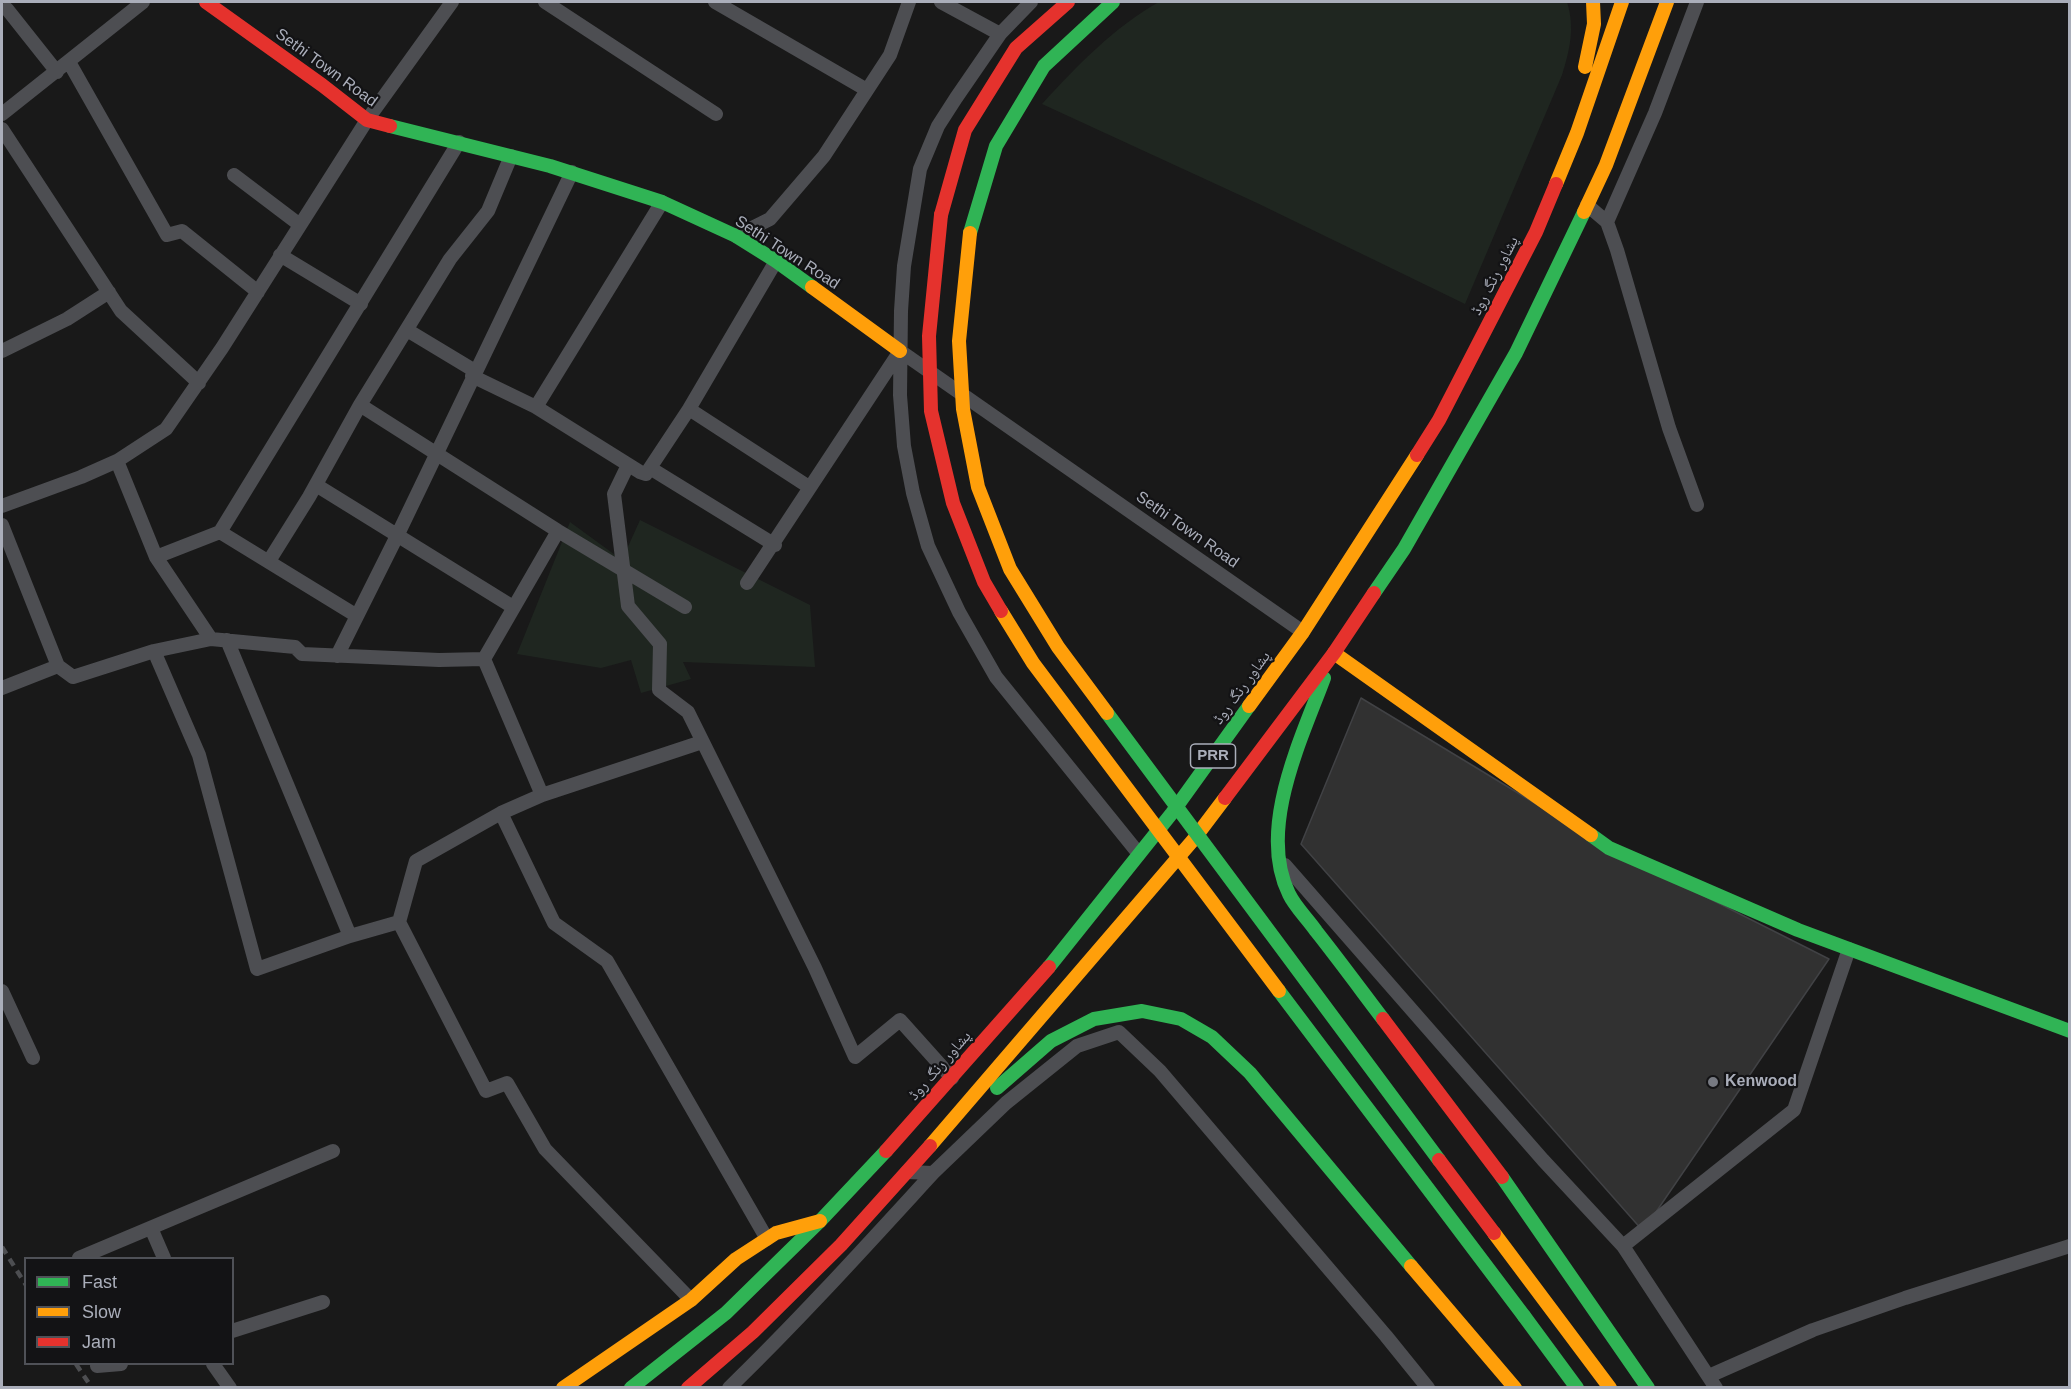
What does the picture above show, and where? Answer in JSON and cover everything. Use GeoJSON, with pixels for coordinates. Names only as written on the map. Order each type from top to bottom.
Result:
{"type":"FeatureCollection","features":[{"type":"Feature","properties":{"kind":"main road"},"geometry":{"type":"LineString","coordinates":[[1068,2],[1016,48],[964,130],[941,216],[929,336],[931,411],[953,503],[984,582],[1033,663],[1577,1388]]}},
{"type":"Feature","properties":{"kind":"main road"},"geometry":{"type":"LineString","coordinates":[[1113,2],[1044,66],[996,146],[970,233],[960,340],[963,409],[978,487],[1010,570],[1058,647],[1610,1388]]}},
{"type":"Feature","properties":{"kind":"main road"},"geometry":{"type":"LineString","coordinates":[[1577,133],[1584,72],[1594,24],[1593,2]]}},
{"type":"Feature","properties":{"kind":"main road","name":"پشاور رنگ روڈ"},"geometry":{"type":"LineString","coordinates":[[631,1388],[726,1313],[821,1220],[952,1078],[1047,969],[1172,813],[1303,632],[1439,420],[1536,232],[1577,133],[1622,2]]}},
{"type":"Feature","properties":{"kind":"main road","name":"PRR"},"geometry":{"type":"LineString","coordinates":[[688,1388],[753,1332],[841,1245],[945,1129],[1194,839],[1334,653],[1404,549],[1516,353],[1606,165],[1667,2]]}},
{"type":"Feature","properties":{"kind":"main road","name":"Sethi Town Road"},"geometry":{"type":"LineString","coordinates":[[216,4],[367,120],[572,172],[662,202],[736,236],[776,261],[900,351]]}},
{"type":"Feature","properties":{"kind":"main road"},"geometry":{"type":"LineString","coordinates":[[1648,1388],[1485,1152],[1289,895],[1281,879],[1277,856],[1281,804],[1334,653],[1609,848],[1798,930],[2070,1031]]}},
{"type":"Feature","properties":{"kind":"main road"},"geometry":{"type":"LineString","coordinates":[[945,1129],[1000,1086],[1051,1041],[1094,1019],[1142,1011],[1181,1019],[1212,1037],[1250,1073],[1515,1388]]}},
{"type":"Feature","properties":{"kind":"main road"},"geometry":{"type":"LineString","coordinates":[[563,1388],[691,1300],[736,1259],[776,1233],[821,1220]]}},
{"type":"Feature","properties":{"kind":"street"},"geometry":{"type":"LineString","coordinates":[[2,114],[143,2]]}},
{"type":"Feature","properties":{"kind":"street"},"geometry":{"type":"LineString","coordinates":[[2,506],[117,461],[166,429],[199,383],[367,120],[452,2]]}},
{"type":"Feature","properties":{"kind":"street"},"geometry":{"type":"LineString","coordinates":[[545,2],[716,114]]}},
{"type":"Feature","properties":{"kind":"street"},"geometry":{"type":"LineString","coordinates":[[715,2],[867,90]]}},
{"type":"Feature","properties":{"kind":"street"},"geometry":{"type":"LineString","coordinates":[[736,236],[770,219],[824,156],[890,55],[909,2]]}},
{"type":"Feature","properties":{"kind":"street"},"geometry":{"type":"LineString","coordinates":[[942,2],[1000,34]]}},
{"type":"Feature","properties":{"kind":"street"},"geometry":{"type":"LineString","coordinates":[[1031,2],[1000,34],[938,126],[920,169],[904,266],[900,351],[900,395],[904,446],[913,493],[928,546],[959,612],[996,677],[1139,854]]}},
{"type":"Feature","properties":{"kind":"street"},"geometry":{"type":"LineString","coordinates":[[1607,222],[1655,113],[1697,2]]}},
{"type":"Feature","properties":{"kind":"street"},"geometry":{"type":"LineString","coordinates":[[7,9],[57,72]]}},
{"type":"Feature","properties":{"kind":"street"},"geometry":{"type":"LineString","coordinates":[[69,62],[167,235],[182,231],[258,292]]}},
{"type":"Feature","properties":{"kind":"street"},"geometry":{"type":"LineString","coordinates":[[2,129],[121,311],[199,383]]}},
{"type":"Feature","properties":{"kind":"street"},"geometry":{"type":"LineString","coordinates":[[156,557],[220,532],[459,142]]}},
{"type":"Feature","properties":{"kind":"street"},"geometry":{"type":"LineString","coordinates":[[270,561],[316,485],[360,405],[450,259],[488,211],[511,156]]}},
{"type":"Feature","properties":{"kind":"street"},"geometry":{"type":"LineString","coordinates":[[337,656],[572,172]]}},
{"type":"Feature","properties":{"kind":"street"},"geometry":{"type":"LineString","coordinates":[[234,175],[300,225]]}},
{"type":"Feature","properties":{"kind":"street"},"geometry":{"type":"LineString","coordinates":[[536,407],[662,202]]}},
{"type":"Feature","properties":{"kind":"street"},"geometry":{"type":"LineString","coordinates":[[1587,205],[1607,222],[1670,428],[1697,505]]}},
{"type":"Feature","properties":{"kind":"street"},"geometry":{"type":"LineString","coordinates":[[280,255],[361,304]]}},
{"type":"Feature","properties":{"kind":"street"},"geometry":{"type":"LineString","coordinates":[[407,330],[474,373],[536,407],[646,474],[689,409],[776,261]]}},
{"type":"Feature","properties":{"kind":"street"},"geometry":{"type":"LineString","coordinates":[[2,351],[67,319],[109,292]]}},
{"type":"Feature","properties":{"kind":"street"},"geometry":{"type":"LineString","coordinates":[[747,583],[900,351]]}},
{"type":"Feature","properties":{"kind":"street","name":"Sethi Town Road"},"geometry":{"type":"LineString","coordinates":[[900,351],[1303,632]]}},
{"type":"Feature","properties":{"kind":"street"},"geometry":{"type":"LineString","coordinates":[[360,405],[558,531],[685,606]]}},
{"type":"Feature","properties":{"kind":"street"},"geometry":{"type":"LineString","coordinates":[[689,409],[809,487]]}},
{"type":"Feature","properties":{"kind":"street"},"geometry":{"type":"LineString","coordinates":[[117,461],[156,557],[211,639]]}},
{"type":"Feature","properties":{"kind":"street"},"geometry":{"type":"LineString","coordinates":[[628,465],[614,494],[628,606],[660,644],[660,690],[688,712],[815,968],[855,1057],[900,1020],[952,1078]]}},
{"type":"Feature","properties":{"kind":"street"},"geometry":{"type":"LineString","coordinates":[[650,468],[774,544]]}},
{"type":"Feature","properties":{"kind":"street"},"geometry":{"type":"LineString","coordinates":[[316,485],[398,534],[513,608]]}},
{"type":"Feature","properties":{"kind":"street"},"geometry":{"type":"LineString","coordinates":[[2,525],[58,666],[73,677],[154,651],[211,639],[295,647],[302,654],[439,660],[484,659]]}},
{"type":"Feature","properties":{"kind":"street"},"geometry":{"type":"LineString","coordinates":[[484,659],[558,531]]}},
{"type":"Feature","properties":{"kind":"street"},"geometry":{"type":"LineString","coordinates":[[220,532],[357,616]]}},
{"type":"Feature","properties":{"kind":"street"},"geometry":{"type":"LineString","coordinates":[[227,640],[350,936]]}},
{"type":"Feature","properties":{"kind":"street"},"geometry":{"type":"LineString","coordinates":[[154,651],[199,755],[257,969],[350,936],[399,922]]}},
{"type":"Feature","properties":{"kind":"street"},"geometry":{"type":"LineString","coordinates":[[484,659],[542,795]]}},
{"type":"Feature","properties":{"kind":"street"},"geometry":{"type":"LineString","coordinates":[[2,688],[58,666]]}},
{"type":"Feature","properties":{"kind":"street"},"geometry":{"type":"LineString","coordinates":[[691,1300],[545,1149],[507,1083],[486,1091],[399,922],[416,861],[501,813],[542,795],[702,742]]}},
{"type":"Feature","properties":{"kind":"street"},"geometry":{"type":"LineString","coordinates":[[501,813],[554,923],[607,961],[767,1239]]}},
{"type":"Feature","properties":{"kind":"street"},"geometry":{"type":"LineString","coordinates":[[1277,856],[1543,1160],[1623,1246],[1713,1382],[1813,1330],[1905,1298],[2070,1246]]}},
{"type":"Feature","properties":{"kind":"street"},"geometry":{"type":"LineString","coordinates":[[1623,1246],[1794,1110],[1850,949]]}},
{"type":"Feature","properties":{"kind":"street"},"geometry":{"type":"LineString","coordinates":[[2,991],[33,1058]]}},
{"type":"Feature","properties":{"kind":"street"},"geometry":{"type":"LineString","coordinates":[[729,1388],[825,1291],[933,1173],[1006,1103],[1077,1046],[1119,1032],[1160,1071],[1428,1388]]}},
{"type":"Feature","properties":{"kind":"street"},"geometry":{"type":"LineString","coordinates":[[81,1257],[333,1151]]}},
{"type":"Feature","properties":{"kind":"street"},"geometry":{"type":"LineString","coordinates":[[907,1172],[933,1173]]}},
{"type":"Feature","properties":{"kind":"street"},"geometry":{"type":"LineString","coordinates":[[151,1228],[164,1257]]}},
{"type":"Feature","properties":{"kind":"street"},"geometry":{"type":"LineString","coordinates":[[234,1330],[323,1302]]}},
{"type":"Feature","properties":{"kind":"street"},"geometry":{"type":"LineString","coordinates":[[97,1366],[109,1365]]}},
{"type":"Feature","properties":{"kind":"street"},"geometry":{"type":"LineString","coordinates":[[214,1365],[230,1388]]}},
{"type":"Feature","properties":{"kind":"shaded area"},"geometry":{"type":"Polygon","coordinates":[[[1159,2],[1567,2],[1571,20],[1570,38],[1562,75],[1465,304],[1257,203],[1042,104],[1111,35],[1159,2]]]}},
{"type":"Feature","properties":{"kind":"shaded area"},"geometry":{"type":"Polygon","coordinates":[[[640,520],[810,605],[815,667],[683,662],[691,679],[641,693],[631,660],[601,668],[517,654],[570,522],[622,560],[640,520]]]}},
{"type":"Feature","properties":{"kind":"building"},"geometry":{"type":"Polygon","coordinates":[[[1361,698],[1609,848],[1829,959],[1643,1231],[1301,844],[1361,698]]]}},
{"type":"Feature","properties":{"kind":"railway"},"geometry":{"type":"LineString","coordinates":[[2,1247],[24,1282]]}},
{"type":"Feature","properties":{"kind":"railway"},"geometry":{"type":"LineString","coordinates":[[77,1365],[92,1388]]}},
{"type":"Feature","properties":{"kind":"traffic: fast"},"geometry":{"type":"LineString","coordinates":[[970,233],[996,146],[1044,66],[1113,2]]}},
{"type":"Feature","properties":{"kind":"traffic: fast"},"geometry":{"type":"LineString","coordinates":[[390,126],[550,166],[662,202],[736,236],[812,287]]}},
{"type":"Feature","properties":{"kind":"traffic: fast"},"geometry":{"type":"LineString","coordinates":[[1374,593],[1404,549],[1516,353],[1584,212]]}},
{"type":"Feature","properties":{"kind":"traffic: fast"},"geometry":{"type":"LineString","coordinates":[[1324,678],[1294,756],[1286,785],[1280,813],[1278,842],[1280,869],[1295,904],[1383,1019]]}},
{"type":"Feature","properties":{"kind":"traffic: fast"},"geometry":{"type":"LineString","coordinates":[[1049,967],[1172,813],[1249,706]]}},
{"type":"Feature","properties":{"kind":"traffic: fast"},"geometry":{"type":"LineString","coordinates":[[1107,713],[1439,1160]]}},
{"type":"Feature","properties":{"kind":"traffic: fast"},"geometry":{"type":"LineString","coordinates":[[1591,835],[1609,848],[1798,930],[2070,1031]]}},
{"type":"Feature","properties":{"kind":"traffic: fast"},"geometry":{"type":"LineString","coordinates":[[1279,991],[1524,1316]]}},
{"type":"Feature","properties":{"kind":"traffic: fast"},"geometry":{"type":"LineString","coordinates":[[997,1088],[1051,1041],[1094,1019],[1142,1011],[1181,1019],[1212,1037],[1250,1073],[1411,1266]]}},
{"type":"Feature","properties":{"kind":"traffic: fast"},"geometry":{"type":"LineString","coordinates":[[631,1388],[726,1313],[821,1220],[886,1151]]}},
{"type":"Feature","properties":{"kind":"traffic: fast"},"geometry":{"type":"LineString","coordinates":[[1502,1177],[1648,1388]]}},
{"type":"Feature","properties":{"kind":"traffic: fast"},"geometry":{"type":"LineString","coordinates":[[1524,1316],[1577,1388]]}},
{"type":"Feature","properties":{"kind":"traffic: slow"},"geometry":{"type":"LineString","coordinates":[[1585,67],[1594,24],[1593,2]]}},
{"type":"Feature","properties":{"kind":"traffic: slow"},"geometry":{"type":"LineString","coordinates":[[1556,184],[1577,133],[1622,2]]}},
{"type":"Feature","properties":{"kind":"traffic: slow"},"geometry":{"type":"LineString","coordinates":[[1584,212],[1606,165],[1667,2]]}},
{"type":"Feature","properties":{"kind":"traffic: slow"},"geometry":{"type":"LineString","coordinates":[[970,233],[959,341],[963,409],[978,487],[1010,569],[1058,647],[1107,713]]}},
{"type":"Feature","properties":{"kind":"traffic: slow"},"geometry":{"type":"LineString","coordinates":[[812,287],[900,351]]}},
{"type":"Feature","properties":{"kind":"traffic: slow"},"geometry":{"type":"LineString","coordinates":[[1249,706],[1303,632],[1417,455]]}},
{"type":"Feature","properties":{"kind":"traffic: slow"},"geometry":{"type":"LineString","coordinates":[[1001,611],[1033,663],[1279,991]]}},
{"type":"Feature","properties":{"kind":"traffic: slow"},"geometry":{"type":"LineString","coordinates":[[1334,653],[1591,835]]}},
{"type":"Feature","properties":{"kind":"traffic: slow"},"geometry":{"type":"LineString","coordinates":[[930,1146],[1194,839],[1225,798]]}},
{"type":"Feature","properties":{"kind":"traffic: slow"},"geometry":{"type":"LineString","coordinates":[[563,1388],[691,1300],[736,1259],[776,1233],[820,1221]]}},
{"type":"Feature","properties":{"kind":"traffic: slow"},"geometry":{"type":"LineString","coordinates":[[1494,1233],[1610,1388]]}},
{"type":"Feature","properties":{"kind":"traffic: slow"},"geometry":{"type":"LineString","coordinates":[[1411,1266],[1515,1388]]}},
{"type":"Feature","properties":{"kind":"traffic: jam"},"geometry":{"type":"LineString","coordinates":[[206,2],[367,120],[390,126]]}},
{"type":"Feature","properties":{"kind":"traffic: jam"},"geometry":{"type":"LineString","coordinates":[[941,215],[965,130],[1016,48],[1068,2]]}},
{"type":"Feature","properties":{"kind":"traffic: jam"},"geometry":{"type":"LineString","coordinates":[[1417,455],[1439,420],[1536,232],[1556,184]]}},
{"type":"Feature","properties":{"kind":"traffic: jam"},"geometry":{"type":"LineString","coordinates":[[941,215],[929,336],[931,411],[953,503],[984,582],[1001,611]]}},
{"type":"Feature","properties":{"kind":"traffic: jam"},"geometry":{"type":"LineString","coordinates":[[1225,798],[1334,653],[1374,593]]}},
{"type":"Feature","properties":{"kind":"traffic: jam"},"geometry":{"type":"LineString","coordinates":[[886,1151],[1049,967]]}},
{"type":"Feature","properties":{"kind":"traffic: jam"},"geometry":{"type":"LineString","coordinates":[[1383,1019],[1502,1177]]}},
{"type":"Feature","properties":{"kind":"traffic: jam"},"geometry":{"type":"LineString","coordinates":[[688,1388],[753,1332],[841,1245],[930,1146]]}},
{"type":"Feature","properties":{"kind":"traffic: jam"},"geometry":{"type":"LineString","coordinates":[[1439,1160],[1494,1233]]}},
{"type":"Feature","properties":{"kind":"place","name":"Kenwood"},"geometry":{"type":"Point","coordinates":[1713,1082]}}]}
